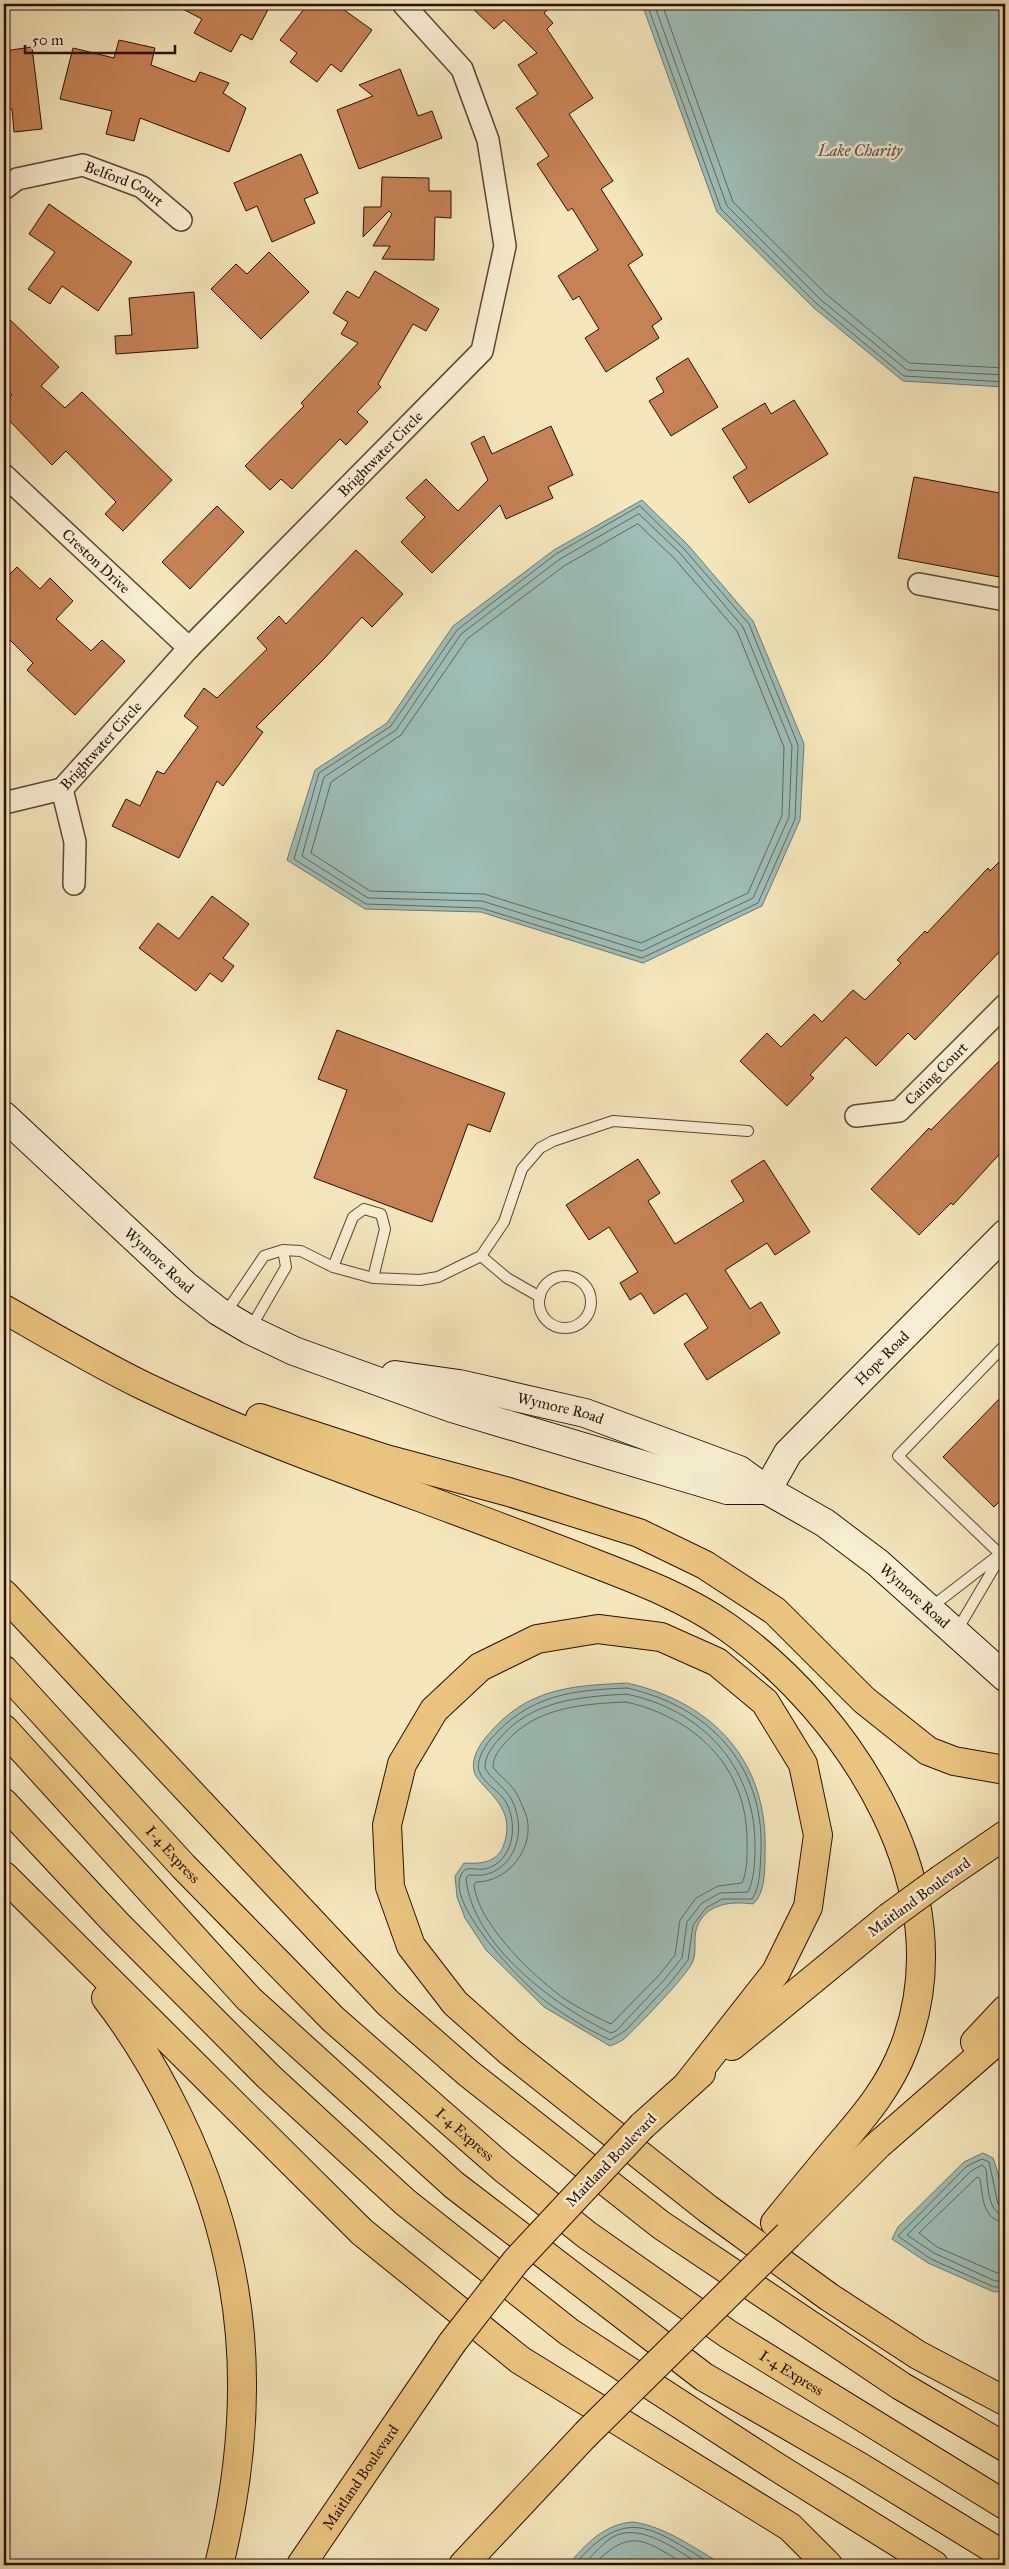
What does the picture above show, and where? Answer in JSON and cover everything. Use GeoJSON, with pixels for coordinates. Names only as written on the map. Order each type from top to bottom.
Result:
{"type":"FeatureCollection","features":[{"type":"Feature","properties":{"kind":"highway"},"geometry":{"type":"LineString","coordinates":[[4,1309],[68,1346],[142,1385],[241,1428],[652,1586],[726,1626],[781,1671],[826,1721],[884,1806],[909,1873],[919,1913],[921,1957],[919,1997],[905,2046],[891,2077],[868,2113],[782,2229],[656,2366],[586,2434],[463,2565]]}},
{"type":"Feature","properties":{"kind":"highway"},"geometry":{"type":"LineString","coordinates":[[68,1346],[220,1405],[386,1459],[510,1492],[639,1533],[705,1565],[774,1611],[864,1700],[928,1751],[954,1761],[1005,1770]]}},
{"type":"Feature","properties":{"kind":"highway"},"geometry":{"type":"LineString","coordinates":[[4,1594],[388,2003],[461,2066],[661,2225],[901,2386],[1005,2446]]}},
{"type":"Feature","properties":{"kind":"highway"},"geometry":{"type":"LineString","coordinates":[[688,2084],[776,1972],[808,1907],[818,1835],[803,1764],[765,1702],[717,1662],[661,1637],[598,1629],[537,1639],[480,1667],[434,1710],[402,1764],[387,1825],[389,1869],[390,1887],[411,1946],[455,2003],[510,2052],[708,2209],[829,2297],[902,2344],[1005,2401]]}},
{"type":"Feature","properties":{"kind":"highway","name":"I-4 Express"},"geometry":{"type":"LineString","coordinates":[[4,1670],[184,1866],[333,2019],[503,2168],[587,2235],[728,2334],[1005,2506]]}},
{"type":"Feature","properties":{"kind":"highway"},"geometry":{"type":"LineString","coordinates":[[4,1729],[249,1999],[454,2185],[704,2377],[860,2467],[1005,2556]]}},
{"type":"Feature","properties":{"kind":"highway"},"geometry":{"type":"LineString","coordinates":[[4,1803],[116,1923],[269,2077],[405,2202],[569,2332],[767,2461],[934,2565]]}},
{"type":"Feature","properties":{"kind":"highway","name":"Maitland Boulevard"},"geometry":{"type":"LineString","coordinates":[[301,2565],[452,2343],[516,2261],[642,2126],[688,2084],[889,1917],[1005,1835]]}},
{"type":"Feature","properties":{"kind":"highway"},"geometry":{"type":"LineString","coordinates":[[4,1876],[33,1907],[362,2232],[520,2360],[790,2526],[828,2565]]}},
{"type":"Feature","properties":{"kind":"highway"},"geometry":{"type":"LineString","coordinates":[[33,1907],[113,2006],[160,2079],[210,2189],[224,2236],[235,2282],[243,2372],[237,2471],[230,2519],[219,2565]]}},
{"type":"Feature","properties":{"kind":"highway"},"geometry":{"type":"LineString","coordinates":[[878,2145],[1005,2010]]}},
{"type":"Feature","properties":{"kind":"highway"},"geometry":{"type":"LineString","coordinates":[[782,2229],[1005,2034]]}},
{"type":"Feature","properties":{"kind":"highway"},"geometry":{"type":"LineString","coordinates":[[319,2565],[381,2446]]}},
{"type":"Feature","properties":{"kind":"highway"},"geometry":{"type":"LineString","coordinates":[[482,2565],[526,2499]]}},
{"type":"Feature","properties":{"kind":"main road","name":"Wymore Road"},"geometry":{"type":"LineString","coordinates":[[4,1116],[185,1285],[224,1315],[250,1330],[294,1351],[452,1408],[728,1490],[768,1490],[825,1524],[878,1563],[1005,1677]]}},
{"type":"Feature","properties":{"kind":"main road","name":"Hope Road"},"geometry":{"type":"LineString","coordinates":[[768,1490],[788,1454],[1005,1234]]}},
{"type":"Feature","properties":{"kind":"street","name":"Brightwater Circle"},"geometry":{"type":"LineString","coordinates":[[4,803],[62,789],[189,648],[482,351],[505,246],[488,140],[462,69],[403,4]]}},
{"type":"Feature","properties":{"kind":"street","name":"Belford Court"},"geometry":{"type":"LineString","coordinates":[[4,189],[17,179],[83,165],[142,187],[181,220]]}},
{"type":"Feature","properties":{"kind":"street","name":"Creston Drive"},"geometry":{"type":"LineString","coordinates":[[4,475],[189,648]]}},
{"type":"Feature","properties":{"kind":"street"},"geometry":{"type":"LineString","coordinates":[[919,584],[1005,600]]}},
{"type":"Feature","properties":{"kind":"street"},"geometry":{"type":"LineString","coordinates":[[62,789],[75,842],[74,884]]}},
{"type":"Feature","properties":{"kind":"street","name":"Caring Court"},"geometry":{"type":"LineString","coordinates":[[856,1116],[899,1111],[1005,1005]]}},
{"type":"Feature","properties":{"kind":"lane"},"geometry":{"type":"LineString","coordinates":[[224,1315],[264,1256],[283,1250],[301,1251],[333,1267],[373,1278],[420,1280],[438,1277],[481,1256],[504,1222],[522,1169],[540,1148],[553,1141],[613,1120],[748,1131]]}},
{"type":"Feature","properties":{"kind":"lane"},"geometry":{"type":"LineString","coordinates":[[333,1267],[353,1217],[364,1209],[381,1214],[385,1229],[373,1278]]}},
{"type":"Feature","properties":{"kind":"lane"},"geometry":{"type":"LineString","coordinates":[[250,1330],[286,1267],[283,1250]]}},
{"type":"Feature","properties":{"kind":"lane"},"geometry":{"type":"LineString","coordinates":[[481,1256],[507,1278],[540,1297]]}},
{"type":"Feature","properties":{"kind":"lane"},"geometry":{"type":"LineString","coordinates":[[561,1277],[571,1277],[580,1281],[587,1288],[591,1298],[591,1308],[580,1324],[570,1328],[560,1328],[551,1324],[544,1317],[540,1308],[540,1297],[544,1288],[552,1281],[561,1277]]}},
{"type":"Feature","properties":{"kind":"lane"},"geometry":{"type":"LineString","coordinates":[[1004,1554],[898,1456],[1005,1345]]}},
{"type":"Feature","properties":{"kind":"lane"},"geometry":{"type":"LineString","coordinates":[[929,1608],[1004,1554]]}},
{"type":"Feature","properties":{"kind":"lane"},"geometry":{"type":"LineString","coordinates":[[956,1632],[1004,1554]]}},
{"type":"Feature","properties":{"kind":"water","name":"Lake Charity"},"geometry":{"type":"Polygon","coordinates":[[[642,4],[1005,4],[1005,387],[903,381],[814,308],[717,212],[642,4]]]}},
{"type":"Feature","properties":{"kind":"water"},"geometry":{"type":"Polygon","coordinates":[[[642,500],[688,545],[753,621],[804,744],[800,820],[762,906],[643,963],[481,912],[365,909],[287,860],[315,770],[387,723],[453,626],[554,550],[642,500]]]}},
{"type":"Feature","properties":{"kind":"water"},"geometry":{"type":"Polygon","coordinates":[[[627,1683],[658,1692],[686,1705],[710,1722],[730,1742],[746,1765],[758,1792],[764,1821],[765,1867],[764,1881],[757,1900],[753,1904],[721,1905],[707,1913],[697,1927],[693,1961],[682,1978],[630,2033],[622,2040],[610,2046],[544,2007],[486,1950],[465,1918],[457,1897],[455,1876],[464,1863],[482,1863],[492,1859],[500,1852],[506,1838],[506,1821],[501,1807],[477,1777],[473,1766],[476,1752],[487,1736],[502,1720],[534,1699],[568,1688],[627,1683]]]}},
{"type":"Feature","properties":{"kind":"water"},"geometry":{"type":"Polygon","coordinates":[[[983,2153],[993,2158],[1002,2190],[1005,2224],[1005,2291],[994,2292],[928,2263],[892,2239],[898,2227],[964,2162],[983,2153]]]}},
{"type":"Feature","properties":{"kind":"water"},"geometry":{"type":"Polygon","coordinates":[[[633,2522],[669,2534],[724,2565],[568,2565],[596,2536],[613,2527],[633,2522]]]}},
{"type":"Feature","properties":{"kind":"building"},"geometry":{"type":"Polygon","coordinates":[[[173,4],[271,4],[252,40],[241,34],[231,52],[194,33],[202,19],[173,4]]]}},
{"type":"Feature","properties":{"kind":"building"},"geometry":{"type":"Polygon","coordinates":[[[308,4],[336,4],[372,30],[341,72],[331,64],[317,82],[290,62],[297,53],[280,40],[308,4]]]}},
{"type":"Feature","properties":{"kind":"building"},"geometry":{"type":"Polygon","coordinates":[[[468,4],[554,4],[544,13],[553,23],[547,29],[593,98],[569,114],[613,181],[601,189],[643,255],[628,265],[662,319],[652,326],[659,338],[606,372],[585,338],[599,329],[579,296],[573,300],[558,276],[598,250],[572,208],[568,211],[537,164],[549,156],[516,108],[538,94],[518,65],[537,53],[504,20],[494,29],[468,4]]]}},
{"type":"Feature","properties":{"kind":"building"},"geometry":{"type":"Polygon","coordinates":[[[119,40],[155,48],[151,65],[195,82],[200,72],[229,83],[223,93],[246,108],[229,152],[140,118],[134,141],[106,134],[112,111],[60,99],[73,48],[114,58],[119,40]]]}},
{"type":"Feature","properties":{"kind":"building"},"geometry":{"type":"Polygon","coordinates":[[[32,47],[42,129],[14,132],[12,109],[4,110],[4,51],[32,47]]]}},
{"type":"Feature","properties":{"kind":"building"},"geometry":{"type":"Polygon","coordinates":[[[400,69],[418,116],[432,111],[442,138],[359,169],[337,110],[373,96],[359,85],[400,69]]]}},
{"type":"Feature","properties":{"kind":"building"},"geometry":{"type":"Polygon","coordinates":[[[301,154],[318,193],[304,199],[315,223],[272,242],[257,206],[246,211],[234,183],[301,154]]]}},
{"type":"Feature","properties":{"kind":"building"},"geometry":{"type":"Polygon","coordinates":[[[382,177],[429,178],[429,191],[451,191],[451,218],[435,217],[434,260],[382,259],[390,246],[373,246],[392,214],[389,211],[363,237],[364,207],[381,207],[382,177]]]}},
{"type":"Feature","properties":{"kind":"building"},"geometry":{"type":"Polygon","coordinates":[[[49,204],[132,262],[98,311],[62,286],[50,304],[28,289],[55,252],[29,234],[49,204]]]}},
{"type":"Feature","properties":{"kind":"building"},"geometry":{"type":"Polygon","coordinates":[[[269,252],[309,292],[261,339],[211,289],[236,264],[247,274],[269,252]]]}},
{"type":"Feature","properties":{"kind":"building"},"geometry":{"type":"Polygon","coordinates":[[[375,271],[439,309],[426,331],[413,324],[378,384],[381,387],[357,412],[368,422],[346,445],[340,439],[292,489],[281,479],[270,490],[245,466],[304,406],[301,403],[358,343],[341,334],[348,322],[333,313],[347,291],[359,298],[375,271]]]}},
{"type":"Feature","properties":{"kind":"building"},"geometry":{"type":"Polygon","coordinates":[[[194,292],[198,348],[116,354],[115,336],[132,335],[129,298],[194,292]]]}},
{"type":"Feature","properties":{"kind":"building"},"geometry":{"type":"Polygon","coordinates":[[[4,314],[59,367],[41,386],[65,408],[82,392],[172,480],[123,531],[105,514],[116,502],[66,451],[52,465],[4,415],[4,403],[12,395],[4,386],[4,314]]]}},
{"type":"Feature","properties":{"kind":"building"},"geometry":{"type":"Polygon","coordinates":[[[688,358],[718,407],[671,436],[649,401],[664,392],[656,378],[688,358]]]}},
{"type":"Feature","properties":{"kind":"building"},"geometry":{"type":"Polygon","coordinates":[[[794,400],[828,454],[749,503],[733,477],[747,468],[722,429],[765,403],[771,414],[794,400]]]}},
{"type":"Feature","properties":{"kind":"building"},"geometry":{"type":"Polygon","coordinates":[[[551,426],[573,475],[548,487],[553,498],[506,519],[500,505],[432,573],[401,542],[425,517],[406,498],[426,479],[458,511],[488,480],[471,443],[484,436],[492,454],[551,426]]]}},
{"type":"Feature","properties":{"kind":"building"},"geometry":{"type":"Polygon","coordinates":[[[914,477],[1005,494],[1005,578],[898,558],[914,477]]]}},
{"type":"Feature","properties":{"kind":"building"},"geometry":{"type":"Polygon","coordinates":[[[217,506],[244,532],[190,589],[162,562],[217,506]]]}},
{"type":"Feature","properties":{"kind":"building"},"geometry":{"type":"Polygon","coordinates":[[[356,550],[403,594],[372,627],[362,617],[323,660],[256,727],[263,732],[223,786],[217,781],[179,858],[112,826],[126,799],[140,806],[157,771],[164,774],[198,727],[184,716],[204,688],[217,698],[267,649],[257,638],[279,616],[286,624],[356,550]]]}},
{"type":"Feature","properties":{"kind":"building"},"geometry":{"type":"Polygon","coordinates":[[[17,567],[40,589],[50,578],[73,601],[56,619],[91,651],[102,640],[125,661],[75,715],[27,670],[33,663],[4,634],[4,580],[17,567]]]}},
{"type":"Feature","properties":{"kind":"building"},"geometry":{"type":"Polygon","coordinates":[[[1005,856],[1005,946],[915,1040],[908,1033],[876,1066],[846,1037],[810,1075],[814,1078],[787,1106],[740,1061],[767,1033],[781,1047],[814,1014],[822,1022],[853,990],[865,1000],[901,963],[897,960],[925,931],[927,933],[988,868],[990,871],[1005,856]]]}},
{"type":"Feature","properties":{"kind":"building"},"geometry":{"type":"Polygon","coordinates":[[[212,896],[249,924],[223,958],[234,966],[222,982],[210,973],[196,991],[139,948],[158,923],[179,939],[212,896]]]}},
{"type":"Feature","properties":{"kind":"building"},"geometry":{"type":"Polygon","coordinates":[[[337,1030],[505,1093],[490,1132],[468,1124],[432,1222],[314,1178],[347,1090],[318,1079],[337,1030]]]}},
{"type":"Feature","properties":{"kind":"building"},"geometry":{"type":"Polygon","coordinates":[[[1005,1055],[1005,1148],[953,1205],[951,1203],[919,1235],[871,1189],[929,1128],[931,1130],[1005,1055]]]}},
{"type":"Feature","properties":{"kind":"building"},"geometry":{"type":"Polygon","coordinates":[[[638,1159],[660,1193],[648,1201],[675,1244],[744,1201],[731,1181],[764,1160],[810,1232],[775,1255],[767,1243],[725,1270],[750,1309],[761,1302],[780,1333],[707,1380],[684,1344],[708,1328],[686,1293],[654,1314],[641,1293],[630,1300],[620,1283],[638,1272],[609,1227],[589,1240],[566,1205],[638,1159]]]}},
{"type":"Feature","properties":{"kind":"building"},"geometry":{"type":"Polygon","coordinates":[[[1005,1393],[1005,1496],[994,1507],[943,1457],[1005,1393]]]}}]}
